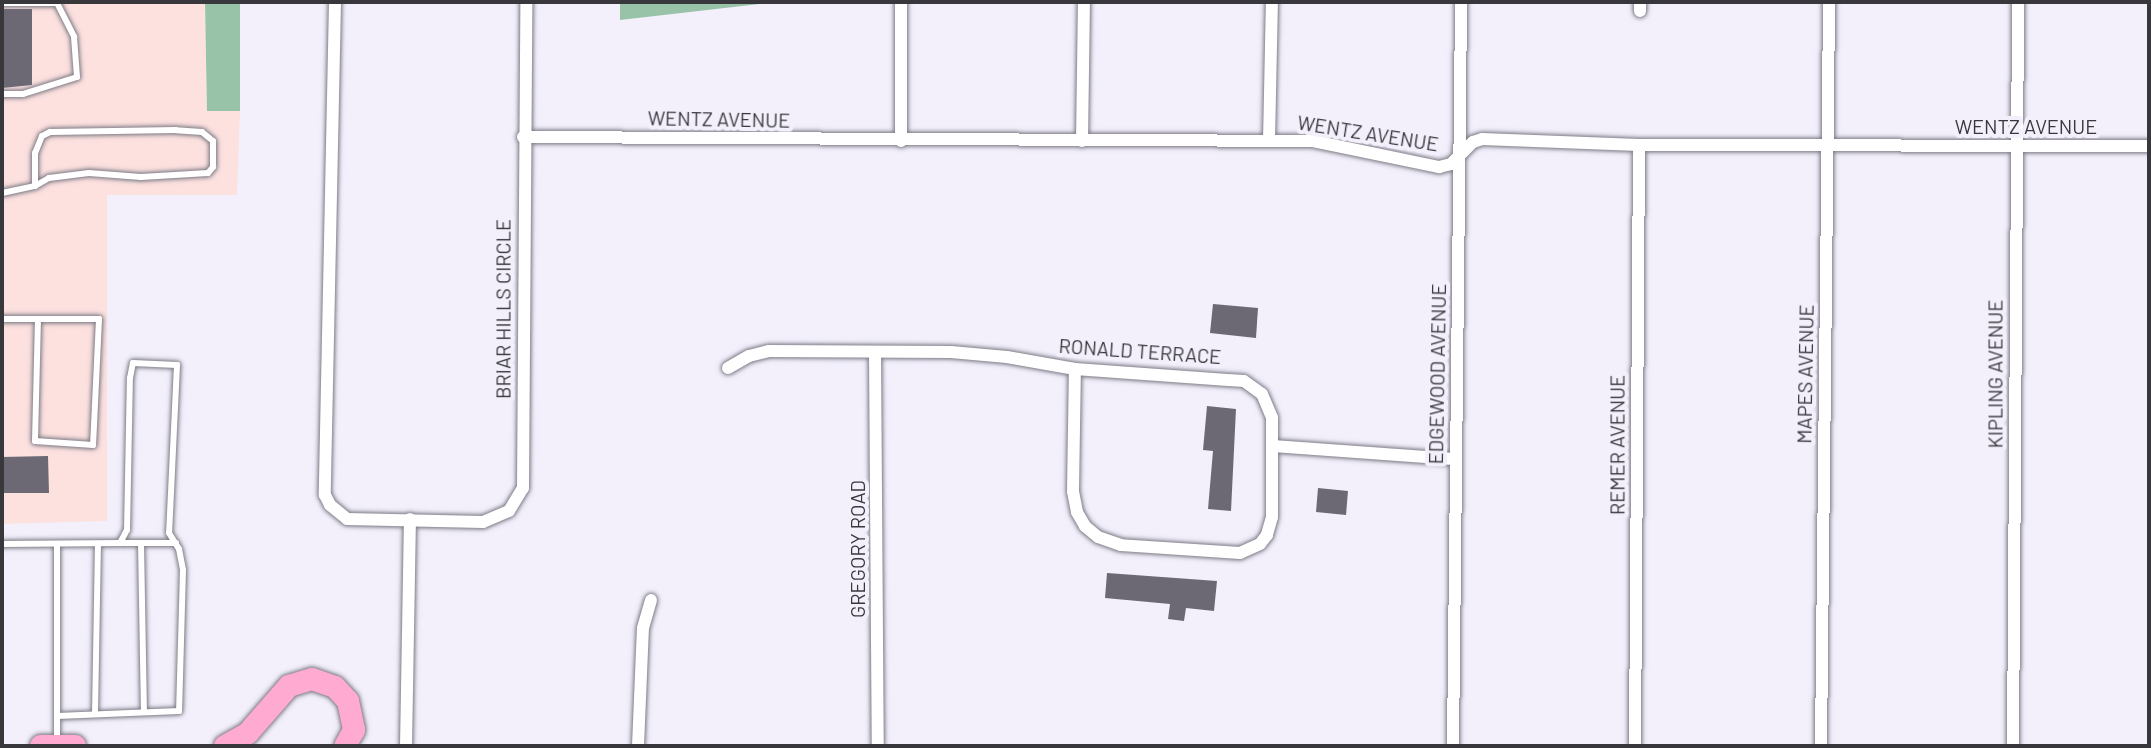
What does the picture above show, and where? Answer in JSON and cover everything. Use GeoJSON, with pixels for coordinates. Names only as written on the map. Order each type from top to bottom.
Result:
{"type":"FeatureCollection","features":[{"type":"Feature","properties":{"kind":"highway"},"geometry":{"type":"LineString","coordinates":[[225,746],[248,733],[289,686],[312,679],[335,687],[348,701],[354,730],[345,746]]}},
{"type":"Feature","properties":{"kind":"highway"},"geometry":{"type":"LineString","coordinates":[[41,746],[75,746]]}},
{"type":"Feature","properties":{"kind":"street","name":"BRIAR HILLS CIRCLE"},"geometry":{"type":"LineString","coordinates":[[335,2],[325,495],[330,505],[347,519],[483,522],[497,519],[509,511],[523,488],[526,2]]}},
{"type":"Feature","properties":{"kind":"street"},"geometry":{"type":"LineString","coordinates":[[901,2],[901,141]]}},
{"type":"Feature","properties":{"kind":"street"},"geometry":{"type":"LineString","coordinates":[[1082,141],[1084,2]]}},
{"type":"Feature","properties":{"kind":"street"},"geometry":{"type":"LineString","coordinates":[[1269,141],[1272,2]]}},
{"type":"Feature","properties":{"kind":"street","name":"EDGEWOOD AVENUE"},"geometry":{"type":"LineString","coordinates":[[1453,746],[1462,152],[1461,2]]}},
{"type":"Feature","properties":{"kind":"street","name":"MAPES AVENUE"},"geometry":{"type":"LineString","coordinates":[[1821,746],[1829,2]]}},
{"type":"Feature","properties":{"kind":"street","name":"KIPLING AVENUE"},"geometry":{"type":"LineString","coordinates":[[2013,746],[2018,2]]}},
{"type":"Feature","properties":{"kind":"street","name":"WENTZ AVENUE"},"geometry":{"type":"LineString","coordinates":[[523,137],[1313,141],[1439,167],[1451,164],[1462,152],[1482,139],[1639,145],[2149,146]]}},
{"type":"Feature","properties":{"kind":"street","name":"REMER AVENUE"},"geometry":{"type":"LineString","coordinates":[[1635,746],[1639,145]]}},
{"type":"Feature","properties":{"kind":"street","name":"RONALD TERRACE"},"geometry":{"type":"LineString","coordinates":[[728,368],[749,356],[769,351],[875,352],[1007,357],[1075,369],[1244,381],[1262,394],[1268,405],[1272,446]]}},
{"type":"Feature","properties":{"kind":"street","name":"GREGORY ROAD"},"geometry":{"type":"LineString","coordinates":[[875,352],[878,746]]}},
{"type":"Feature","properties":{"kind":"street"},"geometry":{"type":"LineString","coordinates":[[1075,369],[1074,502],[1085,526],[1113,543],[1240,553],[1251,550],[1267,535],[1271,524],[1272,446],[1455,459]]}},
{"type":"Feature","properties":{"kind":"street"},"geometry":{"type":"LineString","coordinates":[[406,746],[410,519]]}},
{"type":"Feature","properties":{"kind":"street"},"geometry":{"type":"LineString","coordinates":[[638,746],[643,628],[651,600]]}},
{"type":"Feature","properties":{"kind":"lane"},"geometry":{"type":"LineString","coordinates":[[2,3],[57,3],[74,37],[77,77],[23,94],[2,94]]}},
{"type":"Feature","properties":{"kind":"lane"},"geometry":{"type":"LineString","coordinates":[[2,193],[35,186],[49,178],[89,173],[141,177],[208,173],[213,167],[213,141],[202,132],[176,130],[50,132],[42,136],[35,153],[35,186]]}},
{"type":"Feature","properties":{"kind":"lane"},"geometry":{"type":"LineString","coordinates":[[2,319],[38,319],[99,319],[93,445],[35,441],[38,319]]}},
{"type":"Feature","properties":{"kind":"lane"},"geometry":{"type":"LineString","coordinates":[[57,716],[179,711],[183,570],[176,543],[169,533],[177,365],[133,363],[130,378],[127,530],[120,543]]}},
{"type":"Feature","properties":{"kind":"lane"},"geometry":{"type":"LineString","coordinates":[[141,543],[144,712]]}},
{"type":"Feature","properties":{"kind":"lane"},"geometry":{"type":"LineString","coordinates":[[2,544],[98,546],[176,543]]}},
{"type":"Feature","properties":{"kind":"lane"},"geometry":{"type":"LineString","coordinates":[[57,544],[57,745]]}},
{"type":"Feature","properties":{"kind":"lane"},"geometry":{"type":"LineString","coordinates":[[95,714],[98,546]]}},
{"type":"Feature","properties":{"kind":"shaded area"},"geometry":{"type":"Polygon","coordinates":[[[2,2],[205,2],[207,111],[240,111],[237,195],[107,195],[107,521],[2,524],[2,2]]]}},
{"type":"Feature","properties":{"kind":"green space"},"geometry":{"type":"Polygon","coordinates":[[[205,2],[240,2],[240,111],[207,111],[205,2]]]}},
{"type":"Feature","properties":{"kind":"green space"},"geometry":{"type":"Polygon","coordinates":[[[620,2],[777,2],[620,20],[620,2]]]}},
{"type":"Feature","properties":{"kind":"building"},"geometry":{"type":"Polygon","coordinates":[[[2,9],[32,9],[32,85],[2,88],[2,9]]]}},
{"type":"Feature","properties":{"kind":"building"},"geometry":{"type":"Polygon","coordinates":[[[1213,304],[1258,308],[1256,338],[1210,333],[1213,304]]]}},
{"type":"Feature","properties":{"kind":"building"},"geometry":{"type":"Polygon","coordinates":[[[1207,406],[1236,409],[1231,511],[1208,509],[1213,451],[1203,450],[1207,406]]]}},
{"type":"Feature","properties":{"kind":"building"},"geometry":{"type":"Polygon","coordinates":[[[48,456],[49,493],[2,493],[2,457],[48,456]]]}},
{"type":"Feature","properties":{"kind":"building"},"geometry":{"type":"Polygon","coordinates":[[[1318,488],[1348,491],[1346,515],[1316,512],[1318,488]]]}},
{"type":"Feature","properties":{"kind":"building"},"geometry":{"type":"Polygon","coordinates":[[[1107,573],[1217,581],[1214,611],[1186,608],[1184,621],[1168,619],[1170,604],[1105,598],[1107,573]]]}}]}
